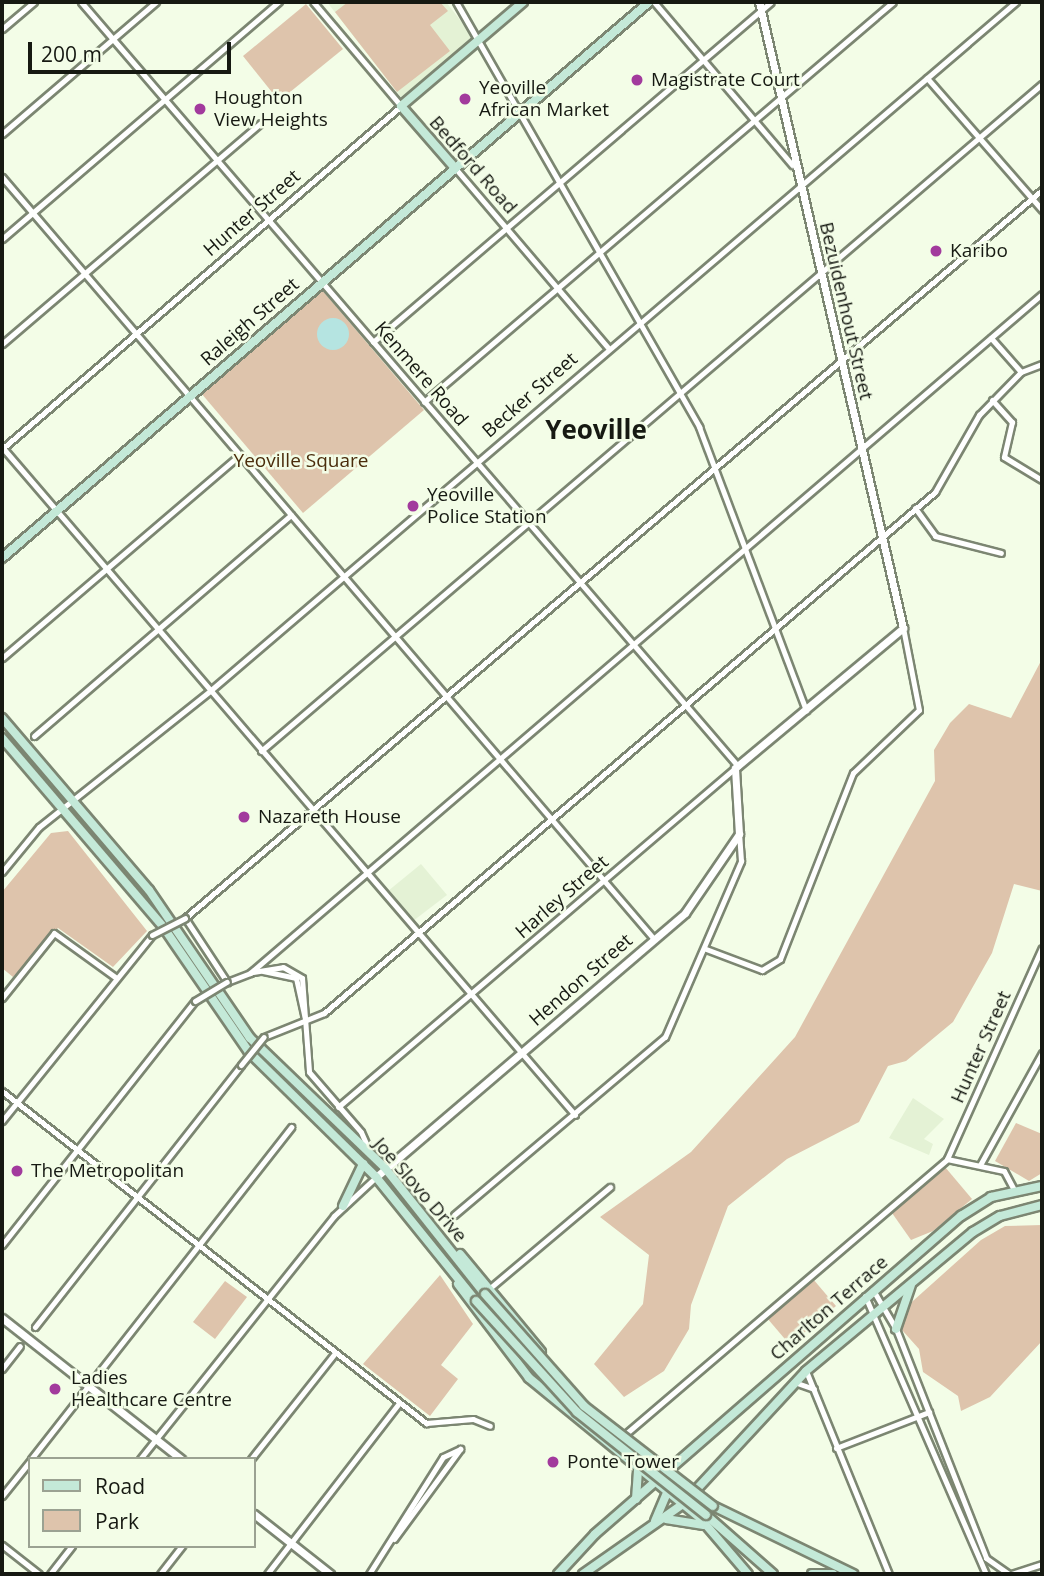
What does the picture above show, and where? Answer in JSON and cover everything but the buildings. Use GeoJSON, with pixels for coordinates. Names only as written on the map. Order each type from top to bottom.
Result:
{"type":"FeatureCollection","features":[{"type":"Feature","properties":{"kind":"main road","name":"Hunter Street"},"geometry":{"type":"LineString","coordinates":[[401,106],[523,2]]}},
{"type":"Feature","properties":{"kind":"main road","name":"Raleigh Street"},"geometry":{"type":"LineString","coordinates":[[2,558],[322,280],[649,2]]}},
{"type":"Feature","properties":{"kind":"main road","name":"Bedford Road"},"geometry":{"type":"LineString","coordinates":[[401,106],[455,168]]}},
{"type":"Feature","properties":{"kind":"main road","name":"Joe Slovo Drive"},"geometry":{"type":"LineString","coordinates":[[2,718],[161,905],[250,1038],[386,1168],[593,1414],[713,1506],[853,1574]]}},
{"type":"Feature","properties":{"kind":"main road","name":"Joe Slovo Drive"},"geometry":{"type":"LineString","coordinates":[[2,738],[164,928],[249,1052],[376,1177],[476,1301],[577,1412],[706,1515],[773,1574]]}},
{"type":"Feature","properties":{"kind":"main road"},"geometry":{"type":"LineString","coordinates":[[344,1206],[363,1164]]}},
{"type":"Feature","properties":{"kind":"main road","name":"Charlton Terrace"},"geometry":{"type":"LineString","coordinates":[[558,1574],[634,1501],[869,1293],[970,1209],[1014,1190],[1041,1185]]}},
{"type":"Feature","properties":{"kind":"main road","name":"Charlton Terrace"},"geometry":{"type":"LineString","coordinates":[[583,1574],[683,1504],[794,1382],[876,1311],[982,1226],[1042,1205]]}},
{"type":"Feature","properties":{"kind":"main road"},"geometry":{"type":"LineString","coordinates":[[456,1276],[489,1331],[529,1378],[710,1528],[748,1574]]}},
{"type":"Feature","properties":{"kind":"main road"},"geometry":{"type":"LineString","coordinates":[[896,1329],[912,1283]]}},
{"type":"Feature","properties":{"kind":"main road"},"geometry":{"type":"LineString","coordinates":[[488,1291],[576,1394],[667,1474],[668,1492],[657,1522]]}},
{"type":"Feature","properties":{"kind":"main road"},"geometry":{"type":"LineString","coordinates":[[634,1501],[638,1469]]}},
{"type":"Feature","properties":{"kind":"main road"},"geometry":{"type":"LineString","coordinates":[[657,1522],[681,1517],[710,1528]]}},
{"type":"Feature","properties":{"kind":"main road"},"geometry":{"type":"LineString","coordinates":[[812,1574],[833,1574]]}},
{"type":"Feature","properties":{"kind":"street"},"geometry":{"type":"LineString","coordinates":[[2,29],[34,2]]}},
{"type":"Feature","properties":{"kind":"street","name":"Kenmere Road"},"geometry":{"type":"LineString","coordinates":[[81,2],[322,280],[736,767]]}},
{"type":"Feature","properties":{"kind":"street"},"geometry":{"type":"LineString","coordinates":[[2,134],[156,2]]}},
{"type":"Feature","properties":{"kind":"street"},"geometry":{"type":"LineString","coordinates":[[2,239],[279,2]]}},
{"type":"Feature","properties":{"kind":"street","name":"Bedford Road"},"geometry":{"type":"LineString","coordinates":[[313,2],[401,106]]}},
{"type":"Feature","properties":{"kind":"street"},"geometry":{"type":"LineString","coordinates":[[456,2],[600,251],[716,466],[773,627],[806,710]]}},
{"type":"Feature","properties":{"kind":"street"},"geometry":{"type":"LineString","coordinates":[[654,2],[792,165]]}},
{"type":"Feature","properties":{"kind":"street"},"geometry":{"type":"LineString","coordinates":[[373,342],[760,6],[771,2]]}},
{"type":"Feature","properties":{"kind":"street"},"geometry":{"type":"LineString","coordinates":[[424,402],[893,2]]}},
{"type":"Feature","properties":{"kind":"street","name":"Becker Street"},"geometry":{"type":"LineString","coordinates":[[2,872],[39,827],[75,804],[211,690],[638,322],[1016,2]]}},
{"type":"Feature","properties":{"kind":"street","name":"Bezuidenhout Street"},"geometry":{"type":"LineString","coordinates":[[760,6],[782,98],[792,165],[823,273],[903,628]]}},
{"type":"Feature","properties":{"kind":"street"},"geometry":{"type":"LineString","coordinates":[[928,78],[1042,209]]}},
{"type":"Feature","properties":{"kind":"street"},"geometry":{"type":"LineString","coordinates":[[261,751],[1042,84]]}},
{"type":"Feature","properties":{"kind":"street","name":"Hunter Street"},"geometry":{"type":"LineString","coordinates":[[2,448],[401,106]]}},
{"type":"Feature","properties":{"kind":"street"},"geometry":{"type":"LineString","coordinates":[[2,344],[261,122]]}},
{"type":"Feature","properties":{"kind":"street","name":"Bedford Road"},"geometry":{"type":"LineString","coordinates":[[455,168],[608,348]]}},
{"type":"Feature","properties":{"kind":"street"},"geometry":{"type":"LineString","coordinates":[[2,177],[654,939]]}},
{"type":"Feature","properties":{"kind":"street"},"geometry":{"type":"LineString","coordinates":[[2,1121],[115,977],[152,935],[185,918],[314,811],[1042,190]]}},
{"type":"Feature","properties":{"kind":"street"},"geometry":{"type":"LineString","coordinates":[[250,973],[365,871],[1042,294]]}},
{"type":"Feature","properties":{"kind":"street"},"geometry":{"type":"LineString","coordinates":[[992,338],[1021,372]]}},
{"type":"Feature","properties":{"kind":"street"},"geometry":{"type":"LineString","coordinates":[[34,1327],[264,1037],[307,1023],[418,932],[683,703],[915,508],[949,475],[992,400],[1021,372],[1042,364]]}},
{"type":"Feature","properties":{"kind":"street"},"geometry":{"type":"LineString","coordinates":[[992,400],[1012,422],[1004,457],[1042,480]]}},
{"type":"Feature","properties":{"kind":"street"},"geometry":{"type":"LineString","coordinates":[[2,448],[575,1115]]}},
{"type":"Feature","properties":{"kind":"street"},"geometry":{"type":"LineString","coordinates":[[2,658],[240,455]]}},
{"type":"Feature","properties":{"kind":"street"},"geometry":{"type":"LineString","coordinates":[[915,508],[935,536],[1001,553]]}},
{"type":"Feature","properties":{"kind":"street"},"geometry":{"type":"LineString","coordinates":[[34,736],[291,515]]}},
{"type":"Feature","properties":{"kind":"street"},"geometry":{"type":"LineString","coordinates":[[706,949],[762,970],[777,964],[853,773],[919,710],[903,628]]}},
{"type":"Feature","properties":{"kind":"street","name":"Harley Street"},"geometry":{"type":"LineString","coordinates":[[338,1107],[903,628]]}},
{"type":"Feature","properties":{"kind":"street"},"geometry":{"type":"LineString","coordinates":[[454,1215],[666,1037],[706,949],[741,862],[736,767]]}},
{"type":"Feature","properties":{"kind":"street","name":"Hendon Street"},"geometry":{"type":"LineString","coordinates":[[376,1177],[690,907],[739,834]]}},
{"type":"Feature","properties":{"kind":"street"},"geometry":{"type":"LineString","coordinates":[[185,918],[226,982]]}},
{"type":"Feature","properties":{"kind":"street"},"geometry":{"type":"LineString","coordinates":[[2,998],[56,933],[115,977]]}},
{"type":"Feature","properties":{"kind":"street","name":"Hunter Street"},"geometry":{"type":"LineString","coordinates":[[947,1159],[1042,948]]}},
{"type":"Feature","properties":{"kind":"street"},"geometry":{"type":"LineString","coordinates":[[2,1245],[195,1001],[226,982],[258,970],[296,978],[307,1023],[309,1072],[362,1132],[372,1156]]}},
{"type":"Feature","properties":{"kind":"street"},"geometry":{"type":"LineString","coordinates":[[980,1166],[1042,1053]]}},
{"type":"Feature","properties":{"kind":"street"},"geometry":{"type":"LineString","coordinates":[[2,1091],[429,1424],[473,1419],[490,1426]]}},
{"type":"Feature","properties":{"kind":"street"},"geometry":{"type":"LineString","coordinates":[[33,1457],[290,1127]]}},
{"type":"Feature","properties":{"kind":"street"},"geometry":{"type":"LineString","coordinates":[[622,1437],[947,1159],[1006,1173],[1014,1190]]}},
{"type":"Feature","properties":{"kind":"street"},"geometry":{"type":"LineString","coordinates":[[142,1457],[266,1299],[344,1206],[376,1177]]}},
{"type":"Feature","properties":{"kind":"street"},"geometry":{"type":"LineString","coordinates":[[488,1291],[610,1187]]}},
{"type":"Feature","properties":{"kind":"street"},"geometry":{"type":"LineString","coordinates":[[869,1293],[884,1305],[896,1329],[986,1558],[998,1573],[1010,1574],[1042,1564]]}},
{"type":"Feature","properties":{"kind":"street"},"geometry":{"type":"LineString","coordinates":[[869,1293],[986,1574]]}},
{"type":"Feature","properties":{"kind":"street"},"geometry":{"type":"LineString","coordinates":[[2,1318],[178,1457]]}},
{"type":"Feature","properties":{"kind":"street"},"geometry":{"type":"LineString","coordinates":[[2,1369],[20,1346]]}},
{"type":"Feature","properties":{"kind":"street"},"geometry":{"type":"LineString","coordinates":[[253,1457],[335,1353]]}},
{"type":"Feature","properties":{"kind":"street"},"geometry":{"type":"LineString","coordinates":[[806,1371],[888,1574]]}},
{"type":"Feature","properties":{"kind":"street"},"geometry":{"type":"LineString","coordinates":[[794,1382],[814,1389]]}},
{"type":"Feature","properties":{"kind":"street"},"geometry":{"type":"LineString","coordinates":[[267,1574],[399,1403]]}},
{"type":"Feature","properties":{"kind":"street"},"geometry":{"type":"LineString","coordinates":[[836,1448],[929,1412]]}},
{"type":"Feature","properties":{"kind":"street"},"geometry":{"type":"LineString","coordinates":[[369,1574],[386,1546],[443,1457],[460,1449],[419,1509],[386,1546]]}},
{"type":"Feature","properties":{"kind":"street"},"geometry":{"type":"LineString","coordinates":[[939,1464],[948,1459]]}},
{"type":"Feature","properties":{"kind":"street"},"geometry":{"type":"LineString","coordinates":[[2,1496],[28,1464]]}},
{"type":"Feature","properties":{"kind":"street"},"geometry":{"type":"LineString","coordinates":[[960,1515],[969,1512]]}},
{"type":"Feature","properties":{"kind":"street"},"geometry":{"type":"LineString","coordinates":[[256,1516],[327,1573]]}},
{"type":"Feature","properties":{"kind":"street"},"geometry":{"type":"LineString","coordinates":[[2,1545],[39,1574]]}},
{"type":"Feature","properties":{"kind":"street"},"geometry":{"type":"LineString","coordinates":[[50,1574],[70,1548]]}},
{"type":"Feature","properties":{"kind":"street"},"geometry":{"type":"LineString","coordinates":[[160,1574],[180,1548]]}},
{"type":"Feature","properties":{"kind":"shaded area"},"geometry":{"type":"Polygon","coordinates":[[[327,2],[446,2],[475,39],[401,97],[327,2]]]}},
{"type":"Feature","properties":{"kind":"shaded area"},"geometry":{"type":"Polygon","coordinates":[[[421,864],[447,895],[413,921],[388,891],[421,864]]]}},
{"type":"Feature","properties":{"kind":"shaded area"},"geometry":{"type":"Polygon","coordinates":[[[913,1098],[944,1119],[924,1139],[933,1144],[929,1155],[889,1138],[913,1098]]]}},
{"type":"Feature","properties":{"kind":"green space"},"geometry":{"type":"Polygon","coordinates":[[[348,2],[440,2],[448,11],[430,25],[450,51],[397,92],[335,12],[348,2]]]}},
{"type":"Feature","properties":{"kind":"green space"},"geometry":{"type":"Polygon","coordinates":[[[306,4],[343,49],[279,101],[243,56],[306,4]]]}},
{"type":"Feature","properties":{"kind":"green space","name":"Yeoville Square"},"geometry":{"type":"Polygon","coordinates":[[[322,290],[424,410],[303,513],[201,393],[322,290]]]}},
{"type":"Feature","properties":{"kind":"green space"},"geometry":{"type":"Polygon","coordinates":[[[1042,659],[1042,891],[1014,884],[992,953],[953,1022],[906,1061],[888,1066],[859,1122],[787,1159],[728,1206],[691,1305],[689,1329],[664,1371],[624,1397],[594,1364],[643,1304],[649,1255],[600,1217],[691,1152],[795,1037],[935,781],[934,750],[950,723],[969,704],[1011,718],[1042,659]]]}},
{"type":"Feature","properties":{"kind":"green space"},"geometry":{"type":"Polygon","coordinates":[[[68,831],[147,931],[113,967],[58,928],[13,977],[2,968],[2,892],[51,833],[68,831]]]}},
{"type":"Feature","properties":{"kind":"green space"},"geometry":{"type":"Polygon","coordinates":[[[1016,1123],[1042,1134],[1042,1173],[1029,1181],[995,1161],[1016,1123]]]}},
{"type":"Feature","properties":{"kind":"green space"},"geometry":{"type":"Polygon","coordinates":[[[945,1167],[972,1199],[933,1231],[911,1240],[892,1213],[945,1167]]]}},
{"type":"Feature","properties":{"kind":"green space"},"geometry":{"type":"Polygon","coordinates":[[[1042,1225],[1042,1341],[990,1397],[961,1411],[958,1396],[923,1372],[919,1349],[902,1330],[904,1309],[981,1240],[1005,1226],[1042,1225]]]}},
{"type":"Feature","properties":{"kind":"green space"},"geometry":{"type":"Polygon","coordinates":[[[440,1275],[473,1324],[441,1365],[458,1379],[430,1416],[363,1364],[440,1275]]]}},
{"type":"Feature","properties":{"kind":"green space"},"geometry":{"type":"Polygon","coordinates":[[[813,1279],[836,1306],[790,1345],[767,1318],[813,1279]]]}},
{"type":"Feature","properties":{"kind":"green space"},"geometry":{"type":"Polygon","coordinates":[[[225,1281],[247,1297],[215,1339],[193,1322],[225,1281]]]}},
{"type":"Feature","properties":{"kind":"water"},"geometry":{"type":"Polygon","coordinates":[[[333,318],[344,323],[349,334],[344,345],[333,350],[322,345],[317,334],[322,323],[333,318]]]}},
{"type":"Feature","properties":{"kind":"place","name":"Magistrate Court"},"geometry":{"type":"Point","coordinates":[637,80]}},
{"type":"Feature","properties":{"kind":"place","name":"Yeoville African Market"},"geometry":{"type":"Point","coordinates":[465,99]}},
{"type":"Feature","properties":{"kind":"place","name":"Houghton View Heights"},"geometry":{"type":"Point","coordinates":[200,109]}},
{"type":"Feature","properties":{"kind":"place","name":"Karibo"},"geometry":{"type":"Point","coordinates":[936,251]}},
{"type":"Feature","properties":{"kind":"place","name":"Yeoville Police Station"},"geometry":{"type":"Point","coordinates":[413,506]}},
{"type":"Feature","properties":{"kind":"place","name":"Nazareth House"},"geometry":{"type":"Point","coordinates":[244,817]}},
{"type":"Feature","properties":{"kind":"place","name":"The Metropolitan"},"geometry":{"type":"Point","coordinates":[17,1171]}},
{"type":"Feature","properties":{"kind":"place","name":"Ladies Healthcare Centre"},"geometry":{"type":"Point","coordinates":[55,1389]}},
{"type":"Feature","properties":{"kind":"place","name":"Ponte Tower"},"geometry":{"type":"Point","coordinates":[553,1462]}},
{"type":"Feature","properties":{"kind":"district","name":"Yeoville"},"geometry":{"type":"Point","coordinates":[596,430]}}]}
